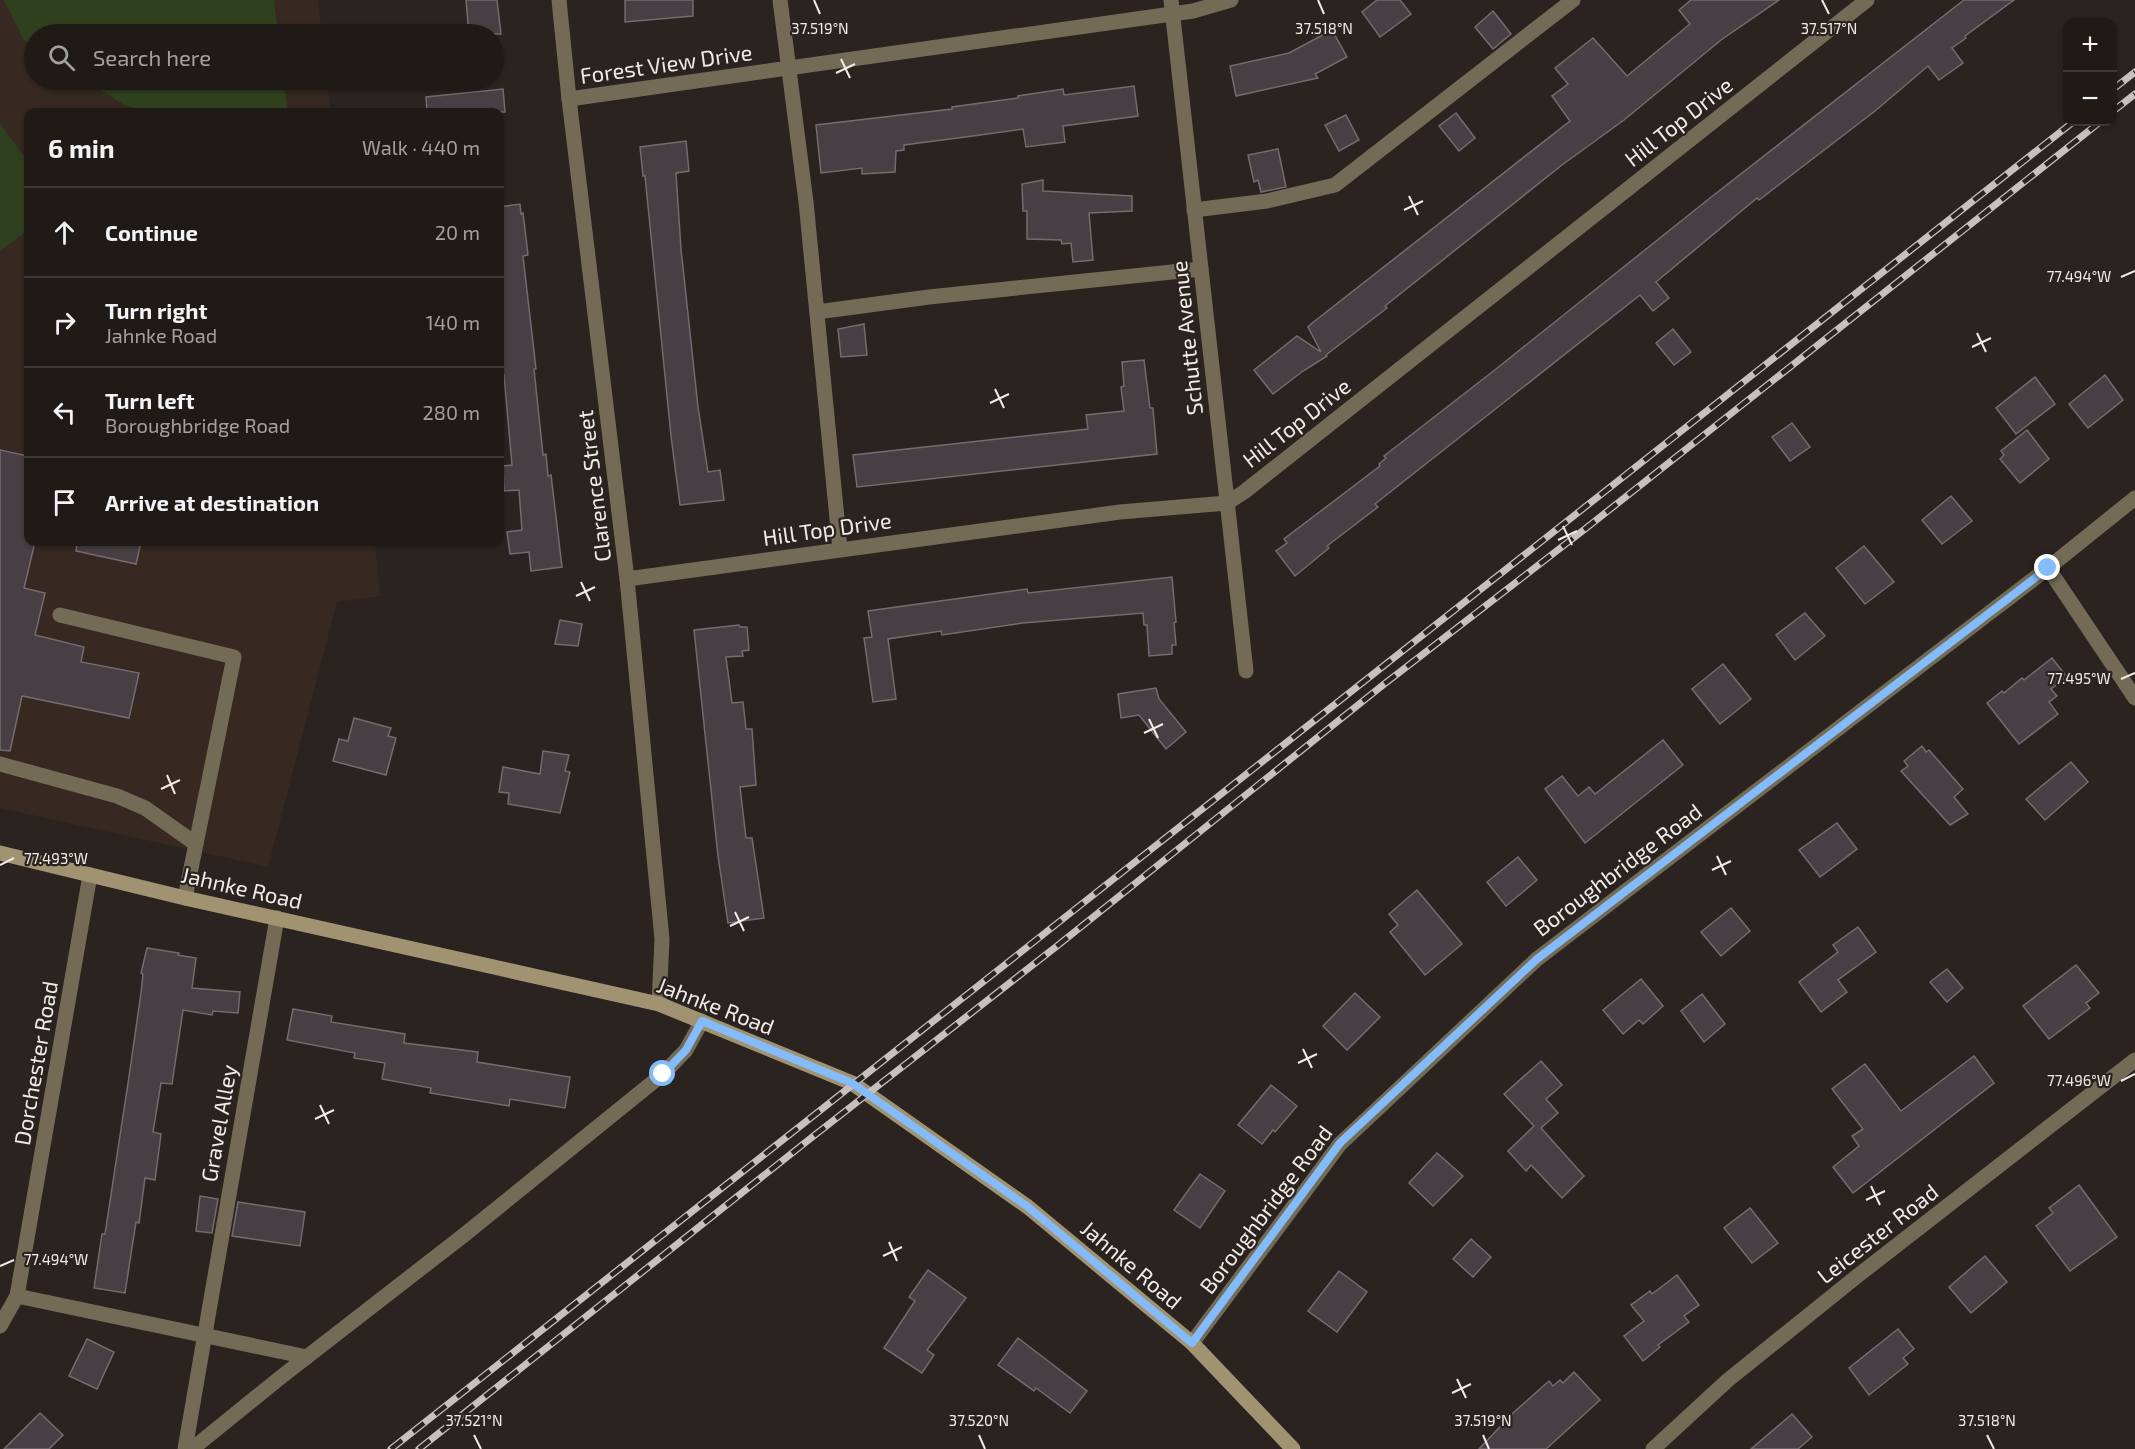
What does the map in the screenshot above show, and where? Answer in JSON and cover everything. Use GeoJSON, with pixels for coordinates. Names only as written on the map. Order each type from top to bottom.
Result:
{"type":"FeatureCollection","features":[{"type":"Feature","properties":{"kind":"main road","name":"Jahnke Road"},"geometry":{"type":"LineString","coordinates":[[0,853],[185,898],[659,1004],[852,1083],[1028,1207],[1192,1343],[1293,1449]]}},
{"type":"Feature","properties":{"kind":"street","name":"Clarence Street"},"geometry":{"type":"LineString","coordinates":[[560,0],[569,99],[627,579],[662,939],[659,1004]]}},
{"type":"Feature","properties":{"kind":"street"},"geometry":{"type":"LineString","coordinates":[[780,0],[806,202],[840,549]]}},
{"type":"Feature","properties":{"kind":"street","name":"Forest View Drive"},"geometry":{"type":"LineString","coordinates":[[569,99],[790,68],[1172,7],[1193,11],[1231,0]]}},
{"type":"Feature","properties":{"kind":"street"},"geometry":{"type":"LineString","coordinates":[[1194,210],[1267,201],[1335,185],[1573,0]]}},
{"type":"Feature","properties":{"kind":"street","name":"Hill Top Drive"},"geometry":{"type":"LineString","coordinates":[[627,579],[1120,512],[1227,503],[1244,492],[1867,0]]}},
{"type":"Feature","properties":{"kind":"street","name":"Schutte Avenue"},"geometry":{"type":"LineString","coordinates":[[1172,7],[1246,671]]}},
{"type":"Feature","properties":{"kind":"street"},"geometry":{"type":"LineString","coordinates":[[817,312],[929,297],[1201,269]]}},
{"type":"Feature","properties":{"kind":"street","name":"Boroughbridge Road"},"geometry":{"type":"LineString","coordinates":[[1192,1343],[1340,1143],[1537,959],[2048,568],[2135,498]]}},
{"type":"Feature","properties":{"kind":"street"},"geometry":{"type":"LineString","coordinates":[[2048,568],[2135,698]]}},
{"type":"Feature","properties":{"kind":"street"},"geometry":{"type":"LineString","coordinates":[[60,615],[234,657],[185,898]]}},
{"type":"Feature","properties":{"kind":"street"},"geometry":{"type":"LineString","coordinates":[[0,764],[117,796],[145,808],[196,844]]}},
{"type":"Feature","properties":{"kind":"street","name":"Dorchester Road"},"geometry":{"type":"LineString","coordinates":[[0,1326],[17,1296],[90,875]]}},
{"type":"Feature","properties":{"kind":"street","name":"Gravel Alley"},"geometry":{"type":"LineString","coordinates":[[185,1449],[278,918]]}},
{"type":"Feature","properties":{"kind":"street"},"geometry":{"type":"LineString","coordinates":[[192,1449],[306,1357],[464,1235],[663,1074],[686,1050],[702,1021]]}},
{"type":"Feature","properties":{"kind":"street","name":"Leicester Road"},"geometry":{"type":"LineString","coordinates":[[1653,1449],[1728,1380],[1856,1277],[2135,1060]]}},
{"type":"Feature","properties":{"kind":"street"},"geometry":{"type":"LineString","coordinates":[[17,1296],[306,1357]]}},
{"type":"Feature","properties":{"kind":"shaded area"},"geometry":{"type":"Polygon","coordinates":[[[0,0],[318,0],[321,24],[24,24],[24,90],[328,90],[330,108],[24,108],[24,546],[375,546],[380,596],[337,602],[268,867],[0,808],[0,0]]]}},
{"type":"Feature","properties":{"kind":"green space"},"geometry":{"type":"Polygon","coordinates":[[[4,0],[274,0],[277,24],[24,24],[24,40],[4,0]]]}},
{"type":"Feature","properties":{"kind":"green space"},"geometry":{"type":"Polygon","coordinates":[[[101,90],[285,90],[288,108],[136,108],[126,106],[101,90]]]}},
{"type":"Feature","properties":{"kind":"green space"},"geometry":{"type":"Polygon","coordinates":[[[0,123],[24,156],[24,233],[0,251],[0,123]]]}},
{"type":"Feature","properties":{"kind":"building"},"geometry":{"type":"Polygon","coordinates":[[[466,0],[497,0],[500,24],[468,24],[466,0]]]}},
{"type":"Feature","properties":{"kind":"building"},"geometry":{"type":"Polygon","coordinates":[[[625,0],[693,0],[693,16],[625,22],[625,0]]]}},
{"type":"Feature","properties":{"kind":"building"},"geometry":{"type":"Polygon","coordinates":[[[1377,0],[1400,0],[1411,14],[1380,37],[1362,12],[1377,0]]]}},
{"type":"Feature","properties":{"kind":"building"},"geometry":{"type":"Polygon","coordinates":[[[1691,0],[1779,0],[1721,40],[1624,120],[1562,165],[1385,306],[1387,308],[1327,356],[1273,394],[1254,370],[1297,336],[1321,352],[1308,327],[1311,324],[1570,121],[1552,96],[1568,84],[1555,68],[1593,38],[1627,76],[1690,24],[1679,10],[1691,0]]]}},
{"type":"Feature","properties":{"kind":"building"},"geometry":{"type":"Polygon","coordinates":[[[1964,0],[2014,0],[1952,48],[1963,63],[1939,80],[1928,66],[1875,111],[1759,200],[1757,198],[1656,282],[1669,298],[1653,311],[1640,295],[1375,504],[1378,507],[1327,546],[1329,548],[1295,576],[1276,551],[1287,543],[1284,539],[1380,466],[1379,464],[1386,458],[1384,456],[1964,0]]]}},
{"type":"Feature","properties":{"kind":"building"},"geometry":{"type":"Polygon","coordinates":[[[1493,11],[1511,34],[1493,49],[1475,27],[1493,11]]]}},
{"type":"Feature","properties":{"kind":"building"},"geometry":{"type":"Polygon","coordinates":[[[1332,30],[1347,57],[1315,74],[1318,78],[1236,96],[1230,66],[1289,53],[1332,30]]]}},
{"type":"Feature","properties":{"kind":"building"},"geometry":{"type":"Polygon","coordinates":[[[1134,86],[1138,116],[1063,126],[1065,142],[1026,147],[1023,129],[904,145],[904,150],[896,151],[895,172],[862,174],[862,168],[821,173],[816,125],[952,109],[952,107],[1063,89],[1064,95],[1134,86]]]}},
{"type":"Feature","properties":{"kind":"building"},"geometry":{"type":"Polygon","coordinates":[[[503,90],[505,112],[504,108],[427,108],[426,97],[503,90]]]}},
{"type":"Feature","properties":{"kind":"building"},"geometry":{"type":"Polygon","coordinates":[[[1456,113],[1475,138],[1459,151],[1439,126],[1456,113]]]}},
{"type":"Feature","properties":{"kind":"building"},"geometry":{"type":"Polygon","coordinates":[[[1346,115],[1359,140],[1339,151],[1325,125],[1346,115]]]}},
{"type":"Feature","properties":{"kind":"building"},"geometry":{"type":"Polygon","coordinates":[[[686,141],[689,171],[676,173],[681,249],[698,407],[708,472],[720,470],[724,500],[680,505],[640,147],[686,141]]]}},
{"type":"Feature","properties":{"kind":"building"},"geometry":{"type":"Polygon","coordinates":[[[1278,149],[1286,187],[1261,192],[1258,180],[1254,182],[1248,155],[1278,149]]]}},
{"type":"Feature","properties":{"kind":"building"},"geometry":{"type":"Polygon","coordinates":[[[1043,180],[1043,191],[1132,196],[1132,211],[1089,213],[1093,260],[1073,262],[1071,243],[1062,244],[1061,240],[1027,239],[1027,211],[1023,211],[1022,184],[1043,180]]]}},
{"type":"Feature","properties":{"kind":"building"},"geometry":{"type":"Polygon","coordinates":[[[520,204],[521,214],[523,213],[528,255],[523,256],[543,455],[546,454],[548,476],[551,475],[562,567],[531,571],[529,552],[510,554],[507,532],[522,530],[519,490],[504,491],[504,466],[512,465],[504,375],[504,206],[520,204]]]}},
{"type":"Feature","properties":{"kind":"building"},"geometry":{"type":"Polygon","coordinates":[[[864,324],[867,355],[841,357],[838,329],[864,324]]]}},
{"type":"Feature","properties":{"kind":"building"},"geometry":{"type":"Polygon","coordinates":[[[1673,329],[1691,352],[1674,365],[1656,343],[1673,329]]]}},
{"type":"Feature","properties":{"kind":"building"},"geometry":{"type":"Polygon","coordinates":[[[1144,360],[1150,408],[1153,408],[1157,454],[857,487],[853,455],[1088,429],[1086,415],[1124,411],[1121,387],[1124,386],[1122,362],[1144,360]]]}},
{"type":"Feature","properties":{"kind":"building"},"geometry":{"type":"Polygon","coordinates":[[[2105,375],[2123,400],[2088,428],[2069,404],[2105,375]]]}},
{"type":"Feature","properties":{"kind":"building"},"geometry":{"type":"Polygon","coordinates":[[[2035,377],[2055,404],[2016,434],[1996,408],[2035,377]]]}},
{"type":"Feature","properties":{"kind":"building"},"geometry":{"type":"Polygon","coordinates":[[[1792,423],[1810,447],[1790,461],[1772,437],[1792,423]]]}},
{"type":"Feature","properties":{"kind":"building"},"geometry":{"type":"Polygon","coordinates":[[[2027,430],[2049,459],[2020,483],[2000,459],[2004,455],[2001,451],[2027,430]]]}},
{"type":"Feature","properties":{"kind":"building"},"geometry":{"type":"Polygon","coordinates":[[[0,450],[24,455],[24,546],[34,546],[24,588],[45,593],[35,635],[84,647],[81,662],[139,673],[129,718],[22,696],[10,751],[0,750],[0,450]]]}},
{"type":"Feature","properties":{"kind":"building"},"geometry":{"type":"Polygon","coordinates":[[[1951,496],[1972,521],[1942,544],[1922,520],[1951,496]]]}},
{"type":"Feature","properties":{"kind":"building"},"geometry":{"type":"Polygon","coordinates":[[[77,546],[140,546],[136,564],[76,551],[77,546]]]}},
{"type":"Feature","properties":{"kind":"building"},"geometry":{"type":"Polygon","coordinates":[[[1864,546],[1894,582],[1865,604],[1836,568],[1864,546]]]}},
{"type":"Feature","properties":{"kind":"building"},"geometry":{"type":"Polygon","coordinates":[[[1172,577],[1176,645],[1172,645],[1172,654],[1149,656],[1147,625],[1144,625],[1143,613],[1023,623],[942,635],[941,631],[888,639],[896,699],[873,702],[864,638],[872,637],[868,611],[1027,589],[1028,593],[1172,577]]]}},
{"type":"Feature","properties":{"kind":"building"},"geometry":{"type":"Polygon","coordinates":[[[1805,613],[1825,636],[1795,660],[1776,635],[1805,613]]]}},
{"type":"Feature","properties":{"kind":"building"},"geometry":{"type":"Polygon","coordinates":[[[560,620],[582,624],[578,646],[555,644],[560,620]]]}},
{"type":"Feature","properties":{"kind":"building"},"geometry":{"type":"Polygon","coordinates":[[[739,625],[747,627],[749,650],[742,651],[743,656],[726,657],[732,703],[743,702],[746,729],[752,729],[756,785],[740,787],[746,838],[752,838],[764,918],[728,923],[718,856],[694,630],[739,625]]]}},
{"type":"Feature","properties":{"kind":"building"},"geometry":{"type":"Polygon","coordinates":[[[2052,658],[2067,677],[2051,689],[2057,696],[2049,702],[2058,714],[2019,744],[1987,703],[2022,678],[2024,680],[2052,658]]]}},
{"type":"Feature","properties":{"kind":"building"},"geometry":{"type":"Polygon","coordinates":[[[1723,664],[1751,699],[1720,724],[1692,689],[1723,664]]]}},
{"type":"Feature","properties":{"kind":"building"},"geometry":{"type":"Polygon","coordinates":[[[1156,688],[1159,699],[1186,732],[1166,749],[1139,715],[1121,718],[1118,694],[1156,688]]]}},
{"type":"Feature","properties":{"kind":"building"},"geometry":{"type":"Polygon","coordinates":[[[354,718],[391,728],[388,736],[396,738],[386,775],[333,761],[339,739],[348,741],[354,718]]]}},
{"type":"Feature","properties":{"kind":"building"},"geometry":{"type":"Polygon","coordinates":[[[1663,740],[1683,765],[1585,843],[1545,789],[1562,776],[1578,796],[1589,787],[1595,794],[1663,740]]]}},
{"type":"Feature","properties":{"kind":"building"},"geometry":{"type":"Polygon","coordinates":[[[1922,746],[1926,752],[1929,750],[1963,789],[1954,797],[1968,814],[1950,825],[1901,771],[1908,766],[1904,761],[1922,746]]]}},
{"type":"Feature","properties":{"kind":"building"},"geometry":{"type":"Polygon","coordinates":[[[543,751],[569,755],[565,771],[570,772],[560,813],[508,804],[509,793],[499,792],[503,767],[540,774],[543,751]]]}},
{"type":"Feature","properties":{"kind":"building"},"geometry":{"type":"Polygon","coordinates":[[[2071,762],[2088,782],[2045,820],[2026,799],[2071,762]]]}},
{"type":"Feature","properties":{"kind":"building"},"geometry":{"type":"Polygon","coordinates":[[[1837,823],[1857,849],[1820,877],[1799,850],[1837,823]]]}},
{"type":"Feature","properties":{"kind":"building"},"geometry":{"type":"Polygon","coordinates":[[[1518,857],[1537,880],[1506,906],[1487,882],[1518,857]]]}},
{"type":"Feature","properties":{"kind":"building"},"geometry":{"type":"Polygon","coordinates":[[[1417,890],[1462,944],[1425,975],[1390,932],[1398,925],[1389,914],[1417,890]]]}},
{"type":"Feature","properties":{"kind":"building"},"geometry":{"type":"Polygon","coordinates":[[[1731,908],[1750,931],[1721,956],[1701,932],[1731,908]]]}},
{"type":"Feature","properties":{"kind":"building"},"geometry":{"type":"Polygon","coordinates":[[[1858,927],[1876,952],[1838,980],[1847,992],[1821,1012],[1799,982],[1838,952],[1833,945],[1858,927]]]}},
{"type":"Feature","properties":{"kind":"building"},"geometry":{"type":"Polygon","coordinates":[[[147,948],[196,958],[192,988],[240,992],[238,1013],[213,1011],[212,1015],[183,1010],[172,1084],[161,1083],[153,1132],[161,1134],[155,1180],[145,1178],[125,1293],[94,1288],[102,1234],[105,1234],[141,993],[143,974],[141,973],[147,948]]]}},
{"type":"Feature","properties":{"kind":"building"},"geometry":{"type":"Polygon","coordinates":[[[2076,965],[2099,993],[2086,1003],[2090,1008],[2049,1039],[2023,1006],[2076,965]]]}},
{"type":"Feature","properties":{"kind":"building"},"geometry":{"type":"Polygon","coordinates":[[[1947,969],[1963,988],[1947,1002],[1930,982],[1947,969]]]}},
{"type":"Feature","properties":{"kind":"building"},"geometry":{"type":"Polygon","coordinates":[[[1641,979],[1663,1006],[1643,1024],[1639,1020],[1623,1034],[1603,1010],[1641,979]]]}},
{"type":"Feature","properties":{"kind":"building"},"geometry":{"type":"Polygon","coordinates":[[[1355,993],[1380,1017],[1347,1050],[1323,1026],[1355,993]]]}},
{"type":"Feature","properties":{"kind":"building"},"geometry":{"type":"Polygon","coordinates":[[[1702,994],[1725,1024],[1704,1042],[1681,1011],[1702,994]]]}},
{"type":"Feature","properties":{"kind":"building"},"geometry":{"type":"Polygon","coordinates":[[[293,1009],[332,1016],[331,1022],[405,1034],[404,1043],[478,1052],[477,1062],[570,1077],[565,1108],[510,1099],[509,1106],[430,1093],[431,1088],[382,1079],[385,1063],[354,1058],[355,1053],[287,1040],[293,1009]]]}},
{"type":"Feature","properties":{"kind":"building"},"geometry":{"type":"Polygon","coordinates":[[[1974,1056],[1994,1083],[1853,1193],[1833,1167],[1859,1146],[1852,1136],[1863,1129],[1832,1089],[1865,1064],[1901,1111],[1974,1056]]]}},
{"type":"Feature","properties":{"kind":"building"},"geometry":{"type":"Polygon","coordinates":[[[1541,1061],[1562,1085],[1546,1099],[1558,1113],[1541,1128],[1584,1176],[1562,1198],[1531,1165],[1526,1171],[1508,1151],[1534,1126],[1504,1094],[1541,1061]]]}},
{"type":"Feature","properties":{"kind":"building"},"geometry":{"type":"Polygon","coordinates":[[[1271,1085],[1297,1106],[1262,1144],[1238,1125],[1271,1085]]]}},
{"type":"Feature","properties":{"kind":"building"},"geometry":{"type":"Polygon","coordinates":[[[1437,1153],[1463,1176],[1433,1206],[1409,1183],[1437,1153]]]}},
{"type":"Feature","properties":{"kind":"building"},"geometry":{"type":"Polygon","coordinates":[[[1200,1174],[1225,1191],[1200,1228],[1174,1210],[1200,1174]]]}},
{"type":"Feature","properties":{"kind":"building"},"geometry":{"type":"Polygon","coordinates":[[[2079,1185],[2117,1237],[2070,1271],[2036,1226],[2053,1213],[2049,1208],[2079,1185]]]}},
{"type":"Feature","properties":{"kind":"building"},"geometry":{"type":"Polygon","coordinates":[[[200,1196],[218,1199],[212,1233],[196,1231],[200,1196]]]}},
{"type":"Feature","properties":{"kind":"building"},"geometry":{"type":"Polygon","coordinates":[[[238,1202],[305,1212],[300,1246],[232,1236],[238,1202]]]}},
{"type":"Feature","properties":{"kind":"building"},"geometry":{"type":"Polygon","coordinates":[[[1750,1208],[1778,1243],[1752,1263],[1724,1228],[1750,1208]]]}},
{"type":"Feature","properties":{"kind":"building"},"geometry":{"type":"Polygon","coordinates":[[[1471,1239],[1491,1257],[1473,1277],[1453,1259],[1471,1239]]]}},
{"type":"Feature","properties":{"kind":"building"},"geometry":{"type":"Polygon","coordinates":[[[1985,1256],[2007,1282],[1971,1313],[1949,1287],[1985,1256]]]}},
{"type":"Feature","properties":{"kind":"building"},"geometry":{"type":"Polygon","coordinates":[[[928,1270],[966,1298],[927,1350],[934,1355],[922,1373],[884,1348],[915,1301],[909,1297],[928,1270]]]}},
{"type":"Feature","properties":{"kind":"building"},"geometry":{"type":"Polygon","coordinates":[[[1339,1271],[1367,1292],[1337,1332],[1308,1311],[1339,1271]]]}},
{"type":"Feature","properties":{"kind":"building"},"geometry":{"type":"Polygon","coordinates":[[[1677,1275],[1699,1305],[1684,1316],[1689,1322],[1658,1345],[1660,1347],[1643,1361],[1624,1336],[1644,1321],[1631,1305],[1650,1291],[1652,1294],[1677,1275]]]}},
{"type":"Feature","properties":{"kind":"building"},"geometry":{"type":"Polygon","coordinates":[[[1898,1329],[1914,1349],[1903,1358],[1908,1364],[1869,1395],[1849,1368],[1898,1329]]]}},
{"type":"Feature","properties":{"kind":"building"},"geometry":{"type":"Polygon","coordinates":[[[1018,1338],[1087,1391],[1070,1413],[1036,1388],[1034,1391],[998,1365],[1018,1338]]]}},
{"type":"Feature","properties":{"kind":"building"},"geometry":{"type":"Polygon","coordinates":[[[87,1339],[114,1352],[97,1389],[69,1376],[87,1339]]]}},
{"type":"Feature","properties":{"kind":"building"},"geometry":{"type":"Polygon","coordinates":[[[1574,1372],[1600,1400],[1546,1449],[1479,1449],[1513,1413],[1549,1381],[1553,1386],[1560,1380],[1563,1383],[1574,1372]]]}},
{"type":"Feature","properties":{"kind":"building"},"geometry":{"type":"Polygon","coordinates":[[[40,1413],[63,1435],[49,1449],[4,1449],[40,1413]]]}},
{"type":"Feature","properties":{"kind":"building"},"geometry":{"type":"Polygon","coordinates":[[[1792,1414],[1812,1437],[1798,1449],[1751,1449],[1792,1414]]]}},
{"type":"Feature","properties":{"kind":"railway"},"geometry":{"type":"LineString","coordinates":[[2117,86],[2135,72]]}},
{"type":"Feature","properties":{"kind":"railway"},"geometry":{"type":"LineString","coordinates":[[2117,108],[2135,94]]}},
{"type":"Feature","properties":{"kind":"railway"},"geometry":{"type":"LineString","coordinates":[[391,1449],[2068,126]]}},
{"type":"Feature","properties":{"kind":"railway"},"geometry":{"type":"LineString","coordinates":[[419,1449],[1057,946],[1383,685],[1585,529],[2095,126]]}},
{"type":"Feature","properties":{"kind":"route"},"geometry":{"type":"LineString","coordinates":[[663,1074],[686,1050],[702,1021],[852,1083],[1028,1207],[1192,1343],[1340,1143],[1537,959],[2048,568]]}}]}
